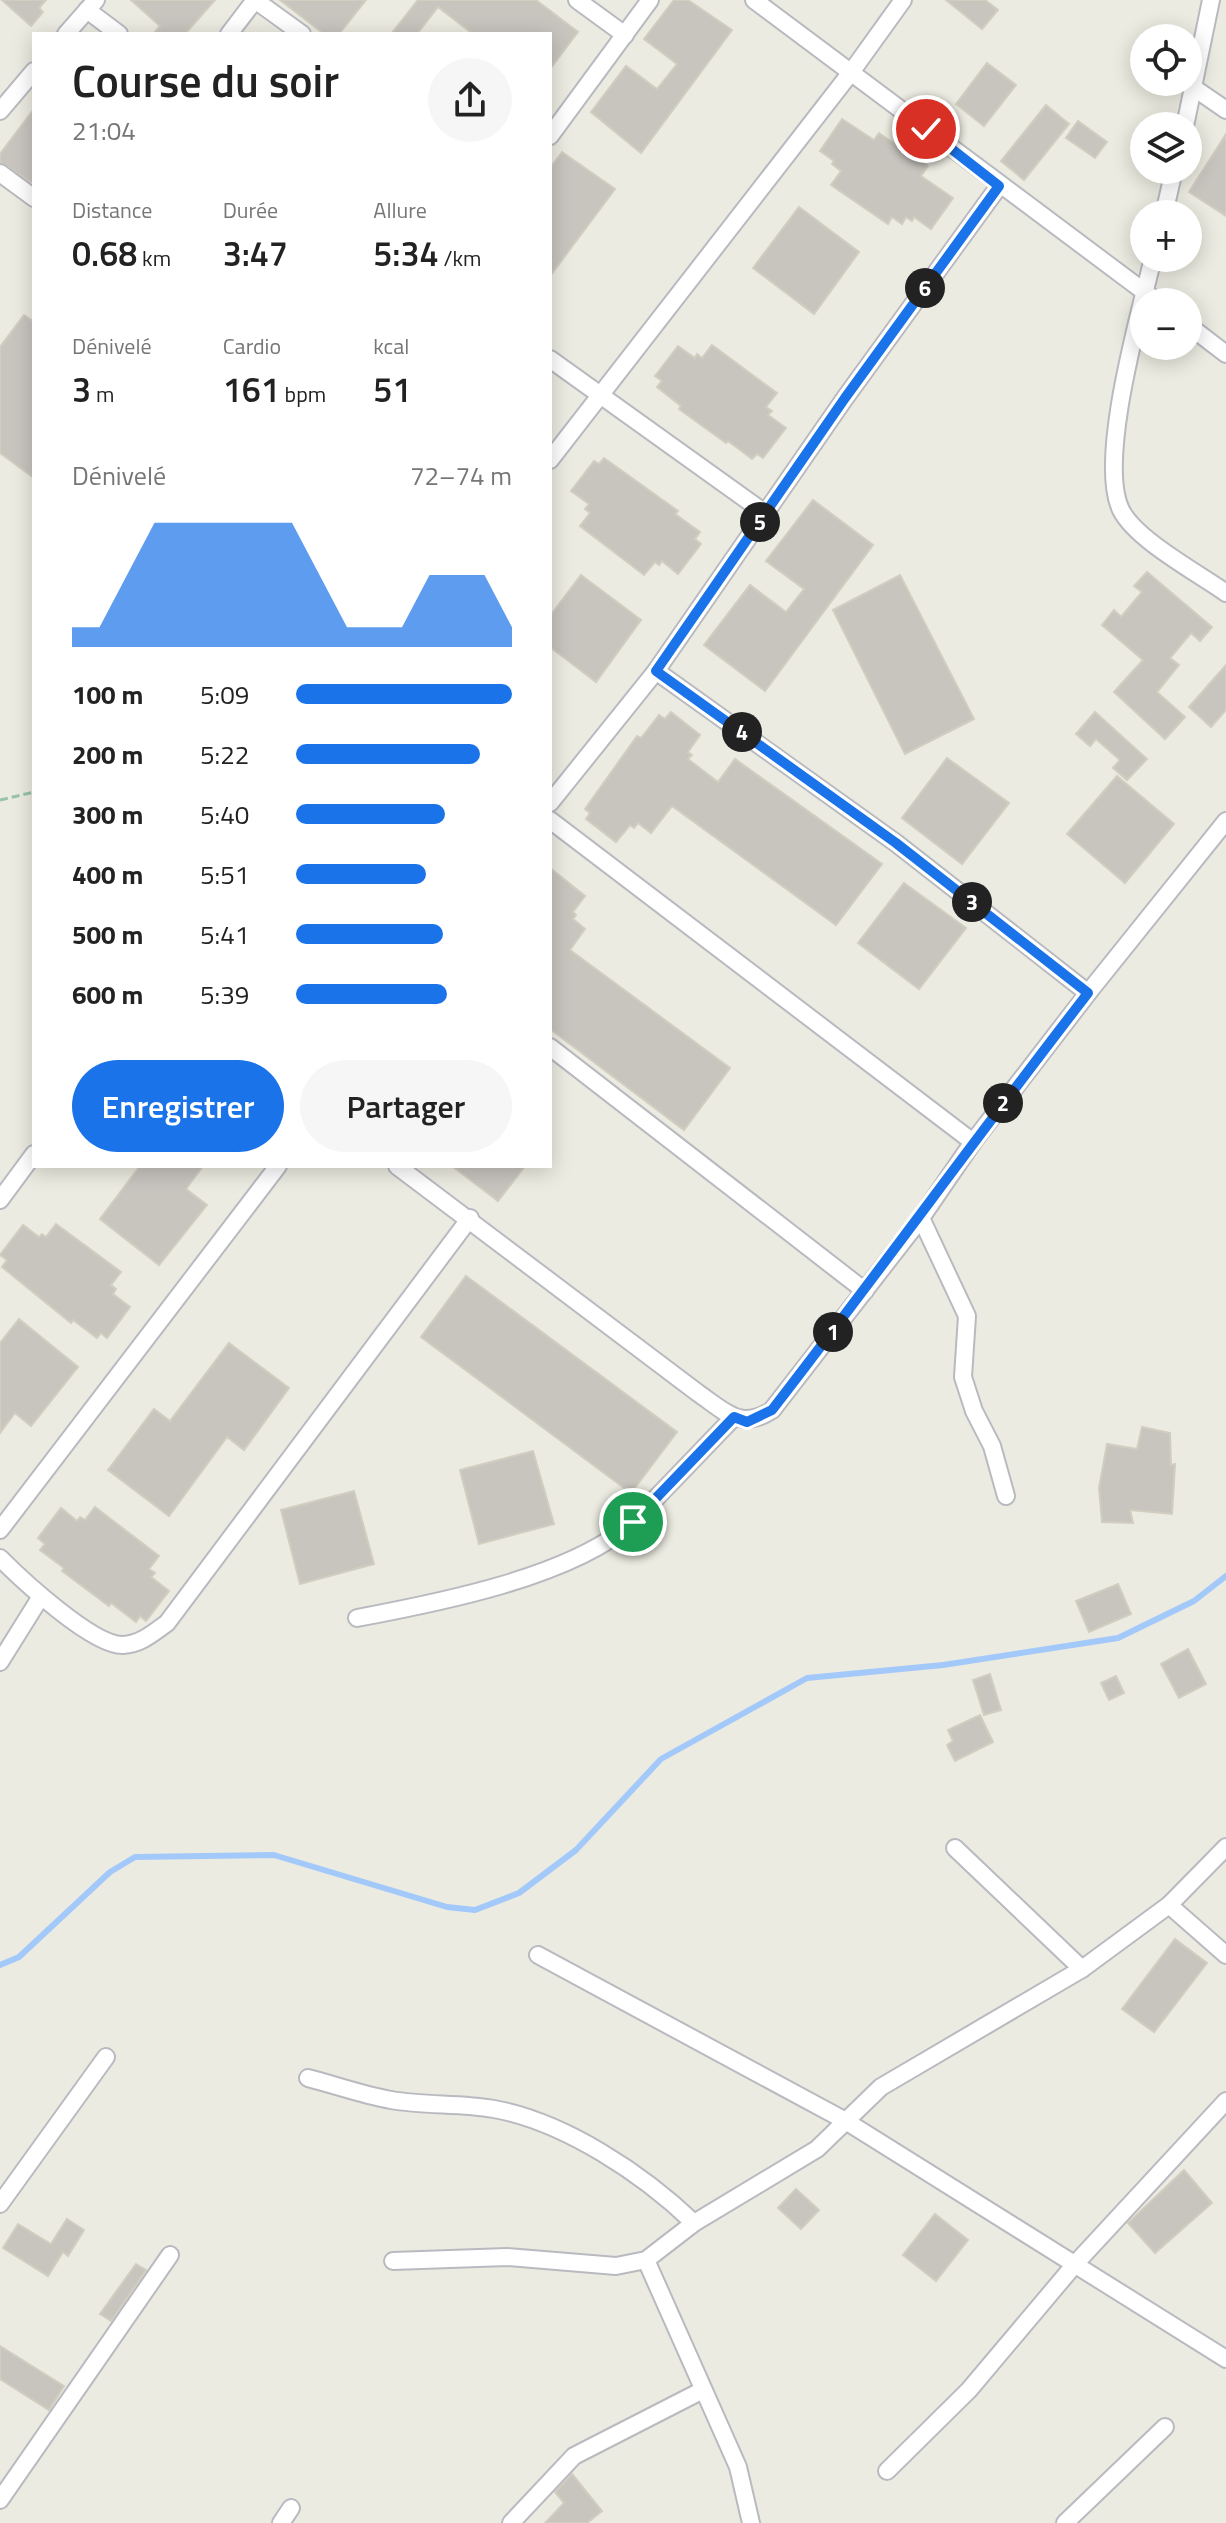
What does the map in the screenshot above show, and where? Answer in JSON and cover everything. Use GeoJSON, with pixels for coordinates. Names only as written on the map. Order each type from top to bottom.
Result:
{"type":"FeatureCollection","features":[{"type":"Feature","properties":{"kind":"street"},"geometry":{"type":"LineString","coordinates":[[231,32],[255,0],[299,32]]}},
{"type":"Feature","properties":{"kind":"street"},"geometry":{"type":"LineString","coordinates":[[577,0],[625,35]]}},
{"type":"Feature","properties":{"kind":"street"},"geometry":{"type":"LineString","coordinates":[[552,133],[650,0]]}},
{"type":"Feature","properties":{"kind":"street"},"geometry":{"type":"LineString","coordinates":[[754,0],[1139,288]]}},
{"type":"Feature","properties":{"kind":"street"},"geometry":{"type":"LineString","coordinates":[[552,457],[598,394],[852,71],[903,0]]}},
{"type":"Feature","properties":{"kind":"street"},"geometry":{"type":"LineString","coordinates":[[1202,47],[1211,0]]}},
{"type":"Feature","properties":{"kind":"street"},"geometry":{"type":"LineString","coordinates":[[68,32],[92,5],[117,32]]}},
{"type":"Feature","properties":{"kind":"street"},"geometry":{"type":"LineString","coordinates":[[0,111],[32,73]]}},
{"type":"Feature","properties":{"kind":"street"},"geometry":{"type":"LineString","coordinates":[[1202,94],[1226,110]]}},
{"type":"Feature","properties":{"kind":"street"},"geometry":{"type":"LineString","coordinates":[[0,173],[32,197]]}},
{"type":"Feature","properties":{"kind":"street"},"geometry":{"type":"LineString","coordinates":[[552,801],[656,671],[999,186]]}},
{"type":"Feature","properties":{"kind":"street"},"geometry":{"type":"LineString","coordinates":[[1202,336],[1226,354]]}},
{"type":"Feature","properties":{"kind":"street"},"geometry":{"type":"LineString","coordinates":[[552,360],[765,513]]}},
{"type":"Feature","properties":{"kind":"street"},"geometry":{"type":"LineString","coordinates":[[1135,360],[1114,440],[1120,509],[1134,527],[1226,593]]}},
{"type":"Feature","properties":{"kind":"street"},"geometry":{"type":"LineString","coordinates":[[656,671],[896,843],[1088,993]]}},
{"type":"Feature","properties":{"kind":"street"},"geometry":{"type":"LineString","coordinates":[[400,1168],[698,1393],[747,1422],[772,1410],[921,1218],[973,1142],[1226,821]]}},
{"type":"Feature","properties":{"kind":"street"},"geometry":{"type":"LineString","coordinates":[[552,822],[973,1142]]}},
{"type":"Feature","properties":{"kind":"street"},"geometry":{"type":"LineString","coordinates":[[552,1049],[865,1291]]}},
{"type":"Feature","properties":{"kind":"street"},"geometry":{"type":"LineString","coordinates":[[0,1200],[32,1157]]}},
{"type":"Feature","properties":{"kind":"street"},"geometry":{"type":"LineString","coordinates":[[0,1530],[276,1168]]}},
{"type":"Feature","properties":{"kind":"street"},"geometry":{"type":"LineString","coordinates":[[0,1558],[40,1598],[109,1643],[141,1641],[167,1623],[470,1218]]}},
{"type":"Feature","properties":{"kind":"street"},"geometry":{"type":"LineString","coordinates":[[921,1218],[967,1316],[963,1377],[974,1411],[992,1446],[1006,1496]]}},
{"type":"Feature","properties":{"kind":"street"},"geometry":{"type":"LineString","coordinates":[[357,1618],[447,1601],[578,1557],[625,1529],[734,1417]]}},
{"type":"Feature","properties":{"kind":"street"},"geometry":{"type":"LineString","coordinates":[[0,1662],[40,1598]]}},
{"type":"Feature","properties":{"kind":"street"},"geometry":{"type":"LineString","coordinates":[[393,2261],[507,2257],[616,2266],[646,2260],[694,2223],[817,2149],[881,2087],[1082,1969],[1169,1905],[1226,1847]]}},
{"type":"Feature","properties":{"kind":"street"},"geometry":{"type":"LineString","coordinates":[[955,1848],[1082,1969]]}},
{"type":"Feature","properties":{"kind":"street"},"geometry":{"type":"LineString","coordinates":[[1169,1905],[1226,1955]]}},
{"type":"Feature","properties":{"kind":"street"},"geometry":{"type":"LineString","coordinates":[[538,1955],[844,2120],[1226,2359]]}},
{"type":"Feature","properties":{"kind":"street"},"geometry":{"type":"LineString","coordinates":[[0,2204],[106,2057]]}},
{"type":"Feature","properties":{"kind":"street"},"geometry":{"type":"LineString","coordinates":[[308,2078],[392,2100],[496,2109],[542,2126],[621,2162],[659,2190],[694,2223]]}},
{"type":"Feature","properties":{"kind":"street"},"geometry":{"type":"LineString","coordinates":[[887,2471],[969,2390],[1076,2263],[1226,2101]]}},
{"type":"Feature","properties":{"kind":"street"},"geometry":{"type":"LineString","coordinates":[[0,2500],[170,2255]]}},
{"type":"Feature","properties":{"kind":"street"},"geometry":{"type":"LineString","coordinates":[[646,2260],[738,2467],[751,2523]]}},
{"type":"Feature","properties":{"kind":"street"},"geometry":{"type":"LineString","coordinates":[[511,2523],[574,2456],[703,2390]]}},
{"type":"Feature","properties":{"kind":"street"},"geometry":{"type":"LineString","coordinates":[[1065,2523],[1165,2427]]}},
{"type":"Feature","properties":{"kind":"street"},"geometry":{"type":"LineString","coordinates":[[281,2523],[291,2508]]}},
{"type":"Feature","properties":{"kind":"path"},"geometry":{"type":"LineString","coordinates":[[0,800],[32,792]]}},
{"type":"Feature","properties":{"kind":"building"},"geometry":{"type":"Polygon","coordinates":[[[2,0],[46,0],[39,8],[43,12],[31,26],[2,0]]]}},
{"type":"Feature","properties":{"kind":"building"},"geometry":{"type":"Polygon","coordinates":[[[131,0],[215,0],[187,32],[155,32],[160,26],[131,0]]]}},
{"type":"Feature","properties":{"kind":"building"},"geometry":{"type":"Polygon","coordinates":[[[280,0],[366,0],[341,32],[321,32],[280,0]]]}},
{"type":"Feature","properties":{"kind":"building"},"geometry":{"type":"Polygon","coordinates":[[[418,0],[536,0],[578,32],[552,66],[552,32],[470,32],[438,7],[419,32],[393,32],[418,0]]]}},
{"type":"Feature","properties":{"kind":"building"},"geometry":{"type":"Polygon","coordinates":[[[674,0],[688,0],[732,30],[641,153],[591,112],[626,66],[657,89],[677,64],[644,39],[674,0]]]}},
{"type":"Feature","properties":{"kind":"building"},"geometry":{"type":"Polygon","coordinates":[[[946,0],[985,0],[998,10],[982,29],[946,0]]]}},
{"type":"Feature","properties":{"kind":"building"},"geometry":{"type":"Polygon","coordinates":[[[987,63],[1016,85],[984,126],[956,104],[987,63]]]}},
{"type":"Feature","properties":{"kind":"building"},"geometry":{"type":"Polygon","coordinates":[[[1046,105],[1069,124],[1024,180],[1001,161],[1046,105]]]}},
{"type":"Feature","properties":{"kind":"building"},"geometry":{"type":"Polygon","coordinates":[[[32,112],[32,183],[0,162],[0,154],[32,112]]]}},
{"type":"Feature","properties":{"kind":"building"},"geometry":{"type":"Polygon","coordinates":[[[842,119],[874,140],[879,133],[928,166],[921,176],[953,198],[931,229],[914,217],[912,221],[906,217],[902,224],[892,217],[888,224],[831,185],[841,171],[832,164],[834,161],[820,151],[842,119]]]}},
{"type":"Feature","properties":{"kind":"building"},"geometry":{"type":"Polygon","coordinates":[[[1078,121],[1107,142],[1095,158],[1066,138],[1078,121]]]}},
{"type":"Feature","properties":{"kind":"building"},"geometry":{"type":"Polygon","coordinates":[[[1226,134],[1226,216],[1189,192],[1194,184],[1202,184],[1202,172],[1226,134]]]}},
{"type":"Feature","properties":{"kind":"building"},"geometry":{"type":"Polygon","coordinates":[[[562,152],[615,189],[552,273],[552,165],[562,152]]]}},
{"type":"Feature","properties":{"kind":"building"},"geometry":{"type":"Polygon","coordinates":[[[799,207],[859,252],[814,314],[753,268],[799,207]]]}},
{"type":"Feature","properties":{"kind":"building"},"geometry":{"type":"Polygon","coordinates":[[[24,315],[32,321],[32,477],[0,453],[0,347],[24,315]]]}},
{"type":"Feature","properties":{"kind":"building"},"geometry":{"type":"Polygon","coordinates":[[[712,345],[777,393],[766,407],[772,411],[768,415],[786,428],[763,458],[757,454],[752,459],[728,441],[726,443],[679,409],[681,406],[657,387],[662,381],[655,376],[678,346],[695,358],[697,354],[702,358],[712,345]]]}},
{"type":"Feature","properties":{"kind":"building"},"geometry":{"type":"Polygon","coordinates":[[[604,458],[678,511],[675,514],[700,532],[695,539],[701,544],[678,574],[662,561],[659,565],[655,562],[644,575],[580,526],[590,513],[585,509],[589,504],[571,491],[594,461],[599,464],[604,458]]]}},
{"type":"Feature","properties":{"kind":"building"},"geometry":{"type":"Polygon","coordinates":[[[813,500],[873,545],[765,691],[704,645],[750,585],[786,612],[804,589],[766,561],[813,500]]]}},
{"type":"Feature","properties":{"kind":"building"},"geometry":{"type":"Polygon","coordinates":[[[1147,572],[1212,627],[1200,641],[1191,633],[1170,658],[1179,665],[1157,692],[1185,717],[1165,739],[1114,692],[1143,660],[1102,625],[1114,610],[1121,617],[1142,592],[1134,586],[1147,572]]]}},
{"type":"Feature","properties":{"kind":"building"},"geometry":{"type":"Polygon","coordinates":[[[581,575],[641,620],[596,682],[552,649],[552,613],[581,575]]]}},
{"type":"Feature","properties":{"kind":"building"},"geometry":{"type":"Polygon","coordinates":[[[900,575],[974,719],[905,754],[833,610],[900,575]]]}},
{"type":"Feature","properties":{"kind":"building"},"geometry":{"type":"Polygon","coordinates":[[[1226,665],[1226,710],[1211,727],[1189,707],[1226,665]]]}},
{"type":"Feature","properties":{"kind":"building"},"geometry":{"type":"Polygon","coordinates":[[[671,712],[700,735],[688,752],[692,755],[688,759],[718,782],[735,759],[882,864],[836,925],[672,806],[651,833],[638,823],[634,828],[630,825],[616,842],[586,819],[590,813],[585,809],[637,736],[641,738],[659,715],[665,719],[671,712]]]}},
{"type":"Feature","properties":{"kind":"building"},"geometry":{"type":"Polygon","coordinates":[[[1095,712],[1147,759],[1127,780],[1113,768],[1120,760],[1096,739],[1090,746],[1076,734],[1095,712]]]}},
{"type":"Feature","properties":{"kind":"building"},"geometry":{"type":"Polygon","coordinates":[[[947,758],[1009,803],[962,864],[902,818],[947,758]]]}},
{"type":"Feature","properties":{"kind":"building"},"geometry":{"type":"Polygon","coordinates":[[[1117,776],[1174,824],[1125,883],[1067,834],[1117,776]]]}},
{"type":"Feature","properties":{"kind":"building"},"geometry":{"type":"Polygon","coordinates":[[[552,870],[585,896],[573,912],[576,915],[573,919],[585,929],[570,950],[730,1068],[684,1130],[552,1031],[552,870]]]}},
{"type":"Feature","properties":{"kind":"building"},"geometry":{"type":"Polygon","coordinates":[[[904,883],[966,928],[919,989],[858,943],[904,883]]]}},
{"type":"Feature","properties":{"kind":"building"},"geometry":{"type":"Polygon","coordinates":[[[138,1168],[202,1168],[186,1189],[207,1205],[159,1265],[100,1219],[138,1168]]]}},
{"type":"Feature","properties":{"kind":"building"},"geometry":{"type":"Polygon","coordinates":[[[455,1168],[523,1168],[498,1201],[455,1168]]]}},
{"type":"Feature","properties":{"kind":"building"},"geometry":{"type":"Polygon","coordinates":[[[56,1224],[121,1272],[111,1285],[116,1289],[113,1294],[130,1307],[107,1338],[101,1333],[97,1338],[73,1320],[71,1323],[2,1267],[7,1260],[0,1255],[23,1225],[39,1237],[42,1234],[46,1237],[56,1224]]]}},
{"type":"Feature","properties":{"kind":"building"},"geometry":{"type":"Polygon","coordinates":[[[466,1276],[677,1432],[631,1493],[421,1337],[466,1276]]]}},
{"type":"Feature","properties":{"kind":"building"},"geometry":{"type":"Polygon","coordinates":[[[19,1319],[78,1367],[31,1426],[15,1413],[0,1433],[0,1343],[19,1319]]]}},
{"type":"Feature","properties":{"kind":"building"},"geometry":{"type":"Polygon","coordinates":[[[229,1343],[289,1388],[244,1450],[227,1437],[169,1516],[108,1470],[154,1409],[170,1421],[229,1343]]]}},
{"type":"Feature","properties":{"kind":"building"},"geometry":{"type":"Polygon","coordinates":[[[1142,1427],[1170,1433],[1171,1465],[1175,1464],[1172,1514],[1130,1510],[1133,1523],[1102,1522],[1099,1488],[1107,1444],[1137,1449],[1142,1427]]]}},
{"type":"Feature","properties":{"kind":"building"},"geometry":{"type":"Polygon","coordinates":[[[533,1451],[554,1524],[479,1544],[460,1470],[533,1451]]]}},
{"type":"Feature","properties":{"kind":"building"},"geometry":{"type":"Polygon","coordinates":[[[354,1491],[374,1564],[300,1584],[281,1510],[354,1491]]]}},
{"type":"Feature","properties":{"kind":"building"},"geometry":{"type":"Polygon","coordinates":[[[95,1507],[159,1556],[149,1569],[155,1573],[151,1577],[169,1591],[146,1621],[140,1616],[136,1622],[111,1603],[109,1606],[62,1571],[64,1568],[40,1550],[45,1544],[38,1538],[61,1508],[77,1521],[80,1517],[85,1520],[95,1507]]]}},
{"type":"Feature","properties":{"kind":"building"},"geometry":{"type":"Polygon","coordinates":[[[1118,1584],[1131,1614],[1089,1632],[1076,1601],[1118,1584]]]}},
{"type":"Feature","properties":{"kind":"building"},"geometry":{"type":"Polygon","coordinates":[[[1188,1649],[1206,1684],[1179,1698],[1161,1664],[1188,1649]]]}},
{"type":"Feature","properties":{"kind":"building"},"geometry":{"type":"Polygon","coordinates":[[[990,1674],[1001,1710],[984,1715],[973,1680],[990,1674]]]}},
{"type":"Feature","properties":{"kind":"building"},"geometry":{"type":"Polygon","coordinates":[[[1116,1676],[1124,1693],[1109,1700],[1101,1683],[1116,1676]]]}},
{"type":"Feature","properties":{"kind":"building"},"geometry":{"type":"Polygon","coordinates":[[[980,1715],[993,1742],[955,1761],[947,1745],[953,1741],[948,1730],[980,1715]]]}},
{"type":"Feature","properties":{"kind":"building"},"geometry":{"type":"Polygon","coordinates":[[[1175,1939],[1207,1963],[1154,2032],[1122,2009],[1175,1939]]]}},
{"type":"Feature","properties":{"kind":"building"},"geometry":{"type":"Polygon","coordinates":[[[1184,2170],[1212,2203],[1155,2253],[1128,2223],[1184,2170]]]}},
{"type":"Feature","properties":{"kind":"building"},"geometry":{"type":"Polygon","coordinates":[[[796,2189],[819,2210],[801,2229],[778,2208],[796,2189]]]}},
{"type":"Feature","properties":{"kind":"building"},"geometry":{"type":"Polygon","coordinates":[[[935,2214],[968,2240],[936,2281],[903,2255],[935,2214]]]}},
{"type":"Feature","properties":{"kind":"building"},"geometry":{"type":"Polygon","coordinates":[[[67,2219],[84,2230],[68,2256],[63,2252],[48,2276],[3,2248],[18,2224],[51,2244],[67,2219]]]}},
{"type":"Feature","properties":{"kind":"building"},"geometry":{"type":"Polygon","coordinates":[[[136,2264],[146,2270],[111,2321],[100,2314],[136,2264]]]}},
{"type":"Feature","properties":{"kind":"building"},"geometry":{"type":"Polygon","coordinates":[[[0,2346],[64,2386],[49,2410],[0,2379],[0,2346]]]}},
{"type":"Feature","properties":{"kind":"building"},"geometry":{"type":"Polygon","coordinates":[[[572,2474],[602,2511],[587,2523],[545,2523],[564,2503],[555,2492],[572,2474]]]}},
{"type":"Feature","properties":{"kind":"waterway"},"geometry":{"type":"LineString","coordinates":[[0,1965],[19,1957],[110,1872],[135,1857],[274,1855],[447,1907],[475,1910],[519,1893],[576,1850],[661,1759],[807,1678],[943,1665],[1118,1638],[1194,1601],[1226,1576]]}},
{"type":"Feature","properties":{"kind":"route"},"geometry":{"type":"LineString","coordinates":[[633,1522],[734,1417],[747,1422],[772,1410],[921,1218],[973,1142],[1088,993],[896,843],[656,671],[845,398],[999,186],[926,129]]}}]}
